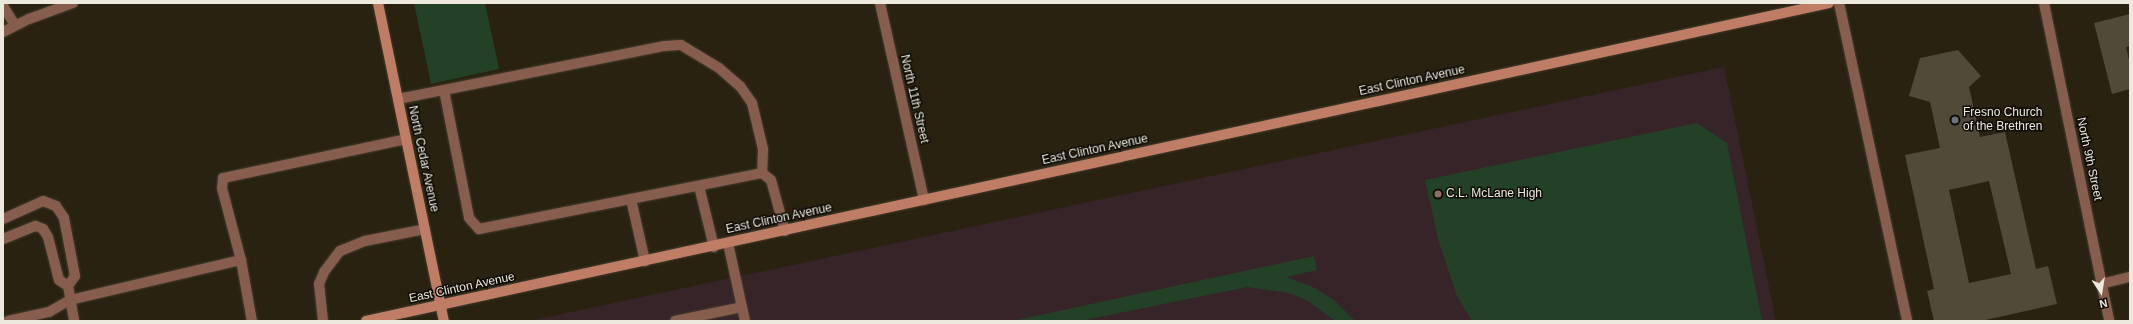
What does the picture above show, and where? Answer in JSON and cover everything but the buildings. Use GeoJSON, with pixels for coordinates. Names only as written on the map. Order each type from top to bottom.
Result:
{"type":"FeatureCollection","features":[{"type":"Feature","properties":{"kind":"main road","name":"North Cedar Avenue"},"geometry":{"type":"LineString","coordinates":[[378,3],[444,321]]}},
{"type":"Feature","properties":{"kind":"main road","name":"East Clinton Avenue"},"geometry":{"type":"LineString","coordinates":[[366,321],[714,247],[1829,3]]}},
{"type":"Feature","properties":{"kind":"street"},"geometry":{"type":"LineString","coordinates":[[3,32],[15,25],[72,3]]}},
{"type":"Feature","properties":{"kind":"street","name":"North 11th Street"},"geometry":{"type":"LineString","coordinates":[[880,3],[924,200]]}},
{"type":"Feature","properties":{"kind":"street"},"geometry":{"type":"LineString","coordinates":[[1839,3],[1907,321]]}},
{"type":"Feature","properties":{"kind":"street","name":"North 9th Street"},"geometry":{"type":"LineString","coordinates":[[2044,3],[2109,321]]}},
{"type":"Feature","properties":{"kind":"street"},"geometry":{"type":"LineString","coordinates":[[3,6],[15,25]]}},
{"type":"Feature","properties":{"kind":"street"},"geometry":{"type":"LineString","coordinates":[[398,99],[665,46],[681,45],[719,68],[740,86],[752,103],[763,149],[762,174]]}},
{"type":"Feature","properties":{"kind":"street"},"geometry":{"type":"LineString","coordinates":[[444,90],[469,218],[479,229],[762,174],[771,180],[785,231]]}},
{"type":"Feature","properties":{"kind":"street"},"geometry":{"type":"LineString","coordinates":[[252,321],[241,260],[222,188],[224,178],[406,139]]}},
{"type":"Feature","properties":{"kind":"street"},"geometry":{"type":"LineString","coordinates":[[700,186],[714,247]]}},
{"type":"Feature","properties":{"kind":"street"},"geometry":{"type":"LineString","coordinates":[[631,199],[645,261]]}},
{"type":"Feature","properties":{"kind":"street"},"geometry":{"type":"LineString","coordinates":[[3,219],[43,201],[56,206],[64,218],[75,276],[68,286],[74,321]]}},
{"type":"Feature","properties":{"kind":"street"},"geometry":{"type":"LineString","coordinates":[[3,239],[36,226],[43,229],[48,237],[59,280],[68,286]]}},
{"type":"Feature","properties":{"kind":"street"},"geometry":{"type":"LineString","coordinates":[[324,321],[320,284],[324,272],[340,251],[365,241],[424,229]]}},
{"type":"Feature","properties":{"kind":"street"},"geometry":{"type":"LineString","coordinates":[[728,243],[745,321]]}},
{"type":"Feature","properties":{"kind":"street"},"geometry":{"type":"LineString","coordinates":[[8,321],[49,312],[70,300],[241,260]]}},
{"type":"Feature","properties":{"kind":"street"},"geometry":{"type":"LineString","coordinates":[[2101,284],[2130,277]]}},
{"type":"Feature","properties":{"kind":"street"},"geometry":{"type":"LineString","coordinates":[[675,321],[742,307]]}},
{"type":"Feature","properties":{"kind":"shaded area","name":"C.L. McLane High"},"geometry":{"type":"Polygon","coordinates":[[[1724,67],[1776,321],[529,321],[1724,67]]]}},
{"type":"Feature","properties":{"kind":"green space"},"geometry":{"type":"Polygon","coordinates":[[[414,3],[485,3],[499,69],[431,84],[414,3]]]}},
{"type":"Feature","properties":{"kind":"green space"},"geometry":{"type":"Polygon","coordinates":[[[1697,123],[1727,143],[1762,321],[1472,321],[1457,296],[1438,239],[1425,180],[1697,123]]]}},
{"type":"Feature","properties":{"kind":"green space"},"geometry":{"type":"Polygon","coordinates":[[[1314,256],[1317,270],[1286,277],[1315,288],[1335,301],[1355,321],[1335,321],[1308,301],[1289,293],[1247,287],[1080,321],[1013,321],[1314,256]]]}},
{"type":"Feature","properties":{"kind":"place","name":"Fresno Church of the Brethren"},"geometry":{"type":"Point","coordinates":[1955,120]}},
{"type":"Feature","properties":{"kind":"place","name":"C.L. McLane High"},"geometry":{"type":"Point","coordinates":[1438,194]}}]}
